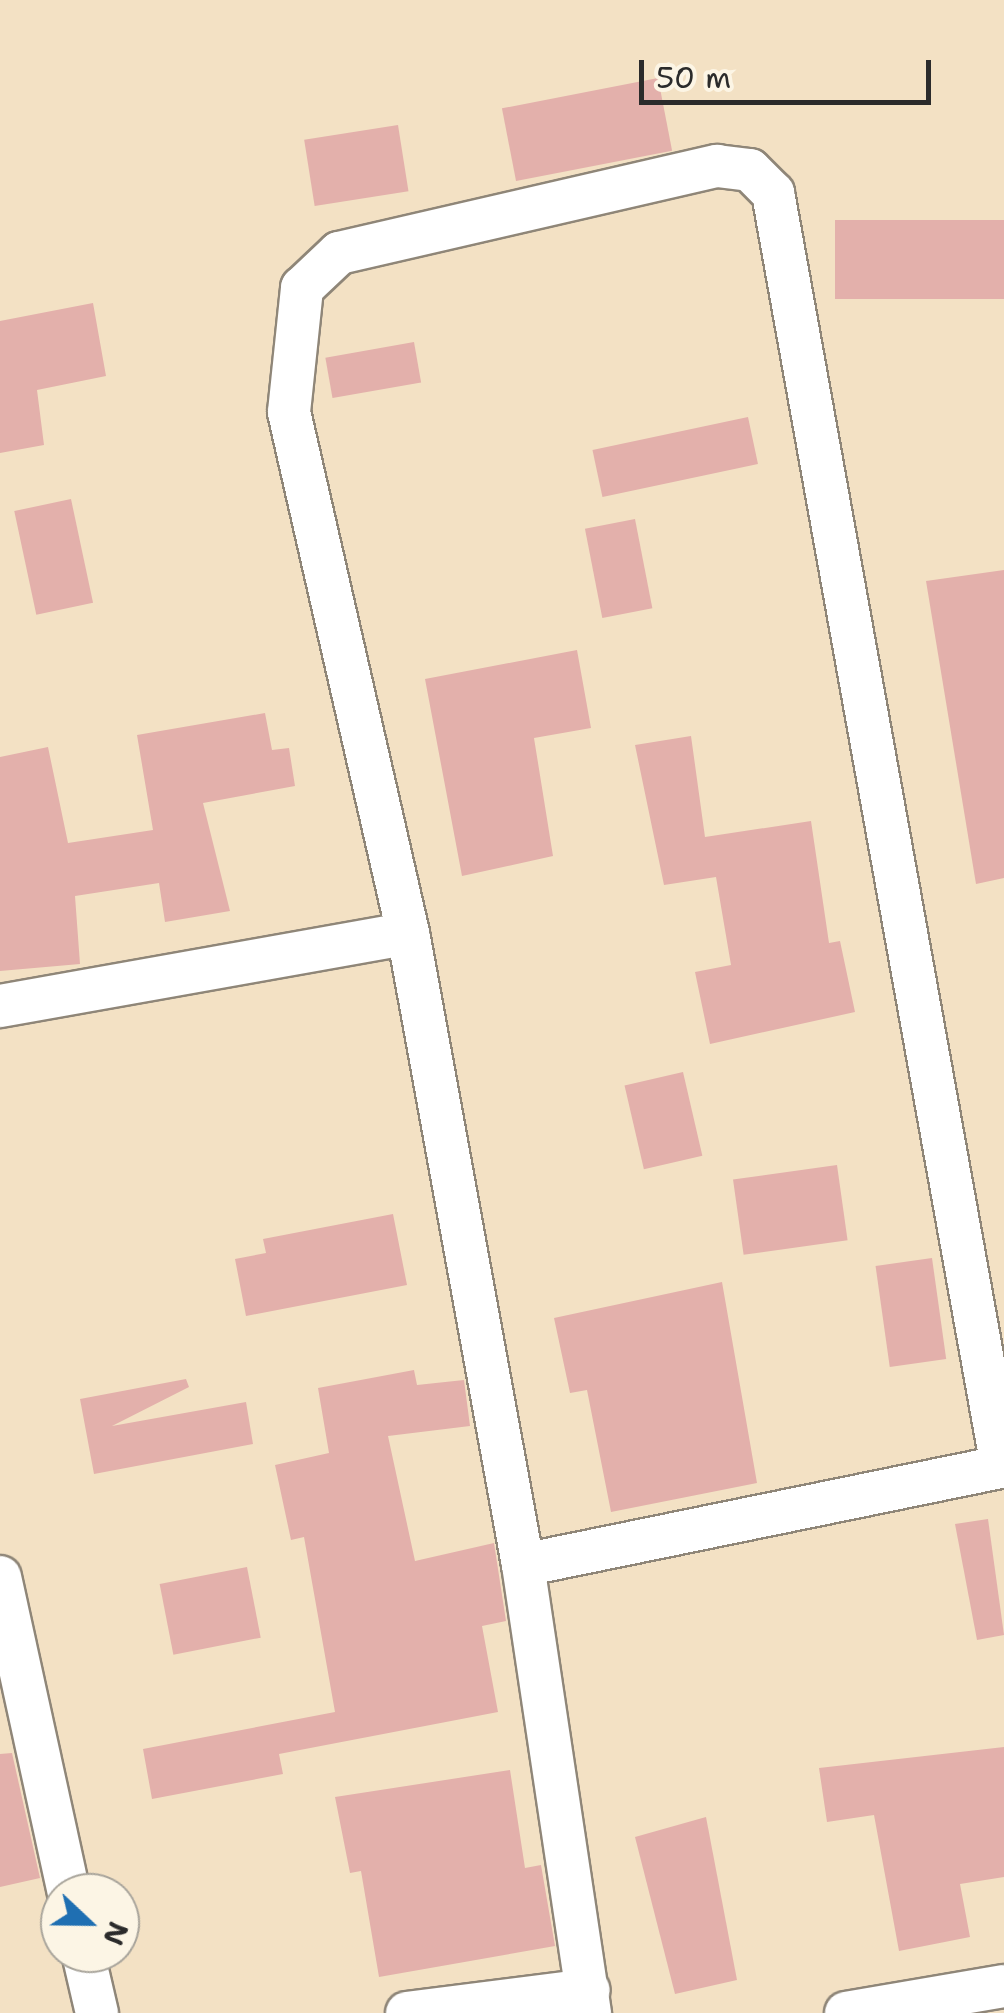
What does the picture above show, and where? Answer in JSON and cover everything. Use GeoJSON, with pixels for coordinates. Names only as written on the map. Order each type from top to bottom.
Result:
{"type":"FeatureCollection","features":[{"type":"Feature","properties":{"kind":"street"},"geometry":{"type":"LineString","coordinates":[[407,2013],[589,2002],[523,1565],[408,933],[289,412],[302,288],[339,253],[717,166],[750,170],[773,193],[1003,1467],[523,1565]]}},
{"type":"Feature","properties":{"kind":"street"},"geometry":{"type":"LineString","coordinates":[[0,1006],[408,933]]}},
{"type":"Feature","properties":{"kind":"street"},"geometry":{"type":"LineString","coordinates":[[0,1577],[65,1873]]}},
{"type":"Feature","properties":{"kind":"street"},"geometry":{"type":"LineString","coordinates":[[88,1973],[97,2013]]}},
{"type":"Feature","properties":{"kind":"street"},"geometry":{"type":"LineString","coordinates":[[846,2013],[1004,1986]]}},
{"type":"Feature","properties":{"kind":"building"},"geometry":{"type":"Polygon","coordinates":[[[658,78],[672,151],[516,181],[502,108],[658,78]]]}},
{"type":"Feature","properties":{"kind":"building"},"geometry":{"type":"Polygon","coordinates":[[[398,125],[408,191],[315,206],[304,140],[398,125]]]}},
{"type":"Feature","properties":{"kind":"building"},"geometry":{"type":"Polygon","coordinates":[[[835,220],[1004,220],[1004,299],[835,299],[835,220]]]}},
{"type":"Feature","properties":{"kind":"building"},"geometry":{"type":"Polygon","coordinates":[[[93,303],[106,376],[37,390],[44,445],[0,453],[0,321],[93,303]]]}},
{"type":"Feature","properties":{"kind":"building"},"geometry":{"type":"Polygon","coordinates":[[[414,342],[421,382],[332,398],[325,358],[414,342]]]}},
{"type":"Feature","properties":{"kind":"building"},"geometry":{"type":"Polygon","coordinates":[[[748,417],[758,464],[602,497],[592,450],[748,417]]]}},
{"type":"Feature","properties":{"kind":"building"},"geometry":{"type":"Polygon","coordinates":[[[71,499],[93,603],[36,615],[14,511],[71,499]]]}},
{"type":"Feature","properties":{"kind":"building"},"geometry":{"type":"Polygon","coordinates":[[[635,519],[652,608],[602,618],[585,529],[635,519]]]}},
{"type":"Feature","properties":{"kind":"building"},"geometry":{"type":"Polygon","coordinates":[[[1004,570],[1004,878],[976,884],[926,581],[1004,570]]]}},
{"type":"Feature","properties":{"kind":"building"},"geometry":{"type":"Polygon","coordinates":[[[577,650],[591,728],[534,738],[553,856],[462,876],[425,679],[577,650]]]}},
{"type":"Feature","properties":{"kind":"building"},"geometry":{"type":"Polygon","coordinates":[[[265,713],[272,750],[289,748],[295,786],[203,803],[230,911],[165,922],[159,883],[75,896],[80,964],[0,971],[0,757],[48,747],[68,843],[153,830],[137,735],[265,713]]]}},
{"type":"Feature","properties":{"kind":"building"},"geometry":{"type":"Polygon","coordinates":[[[691,736],[705,837],[811,821],[829,943],[840,941],[855,1012],[710,1044],[695,972],[731,965],[716,877],[664,885],[635,745],[691,736]]]}},
{"type":"Feature","properties":{"kind":"building"},"geometry":{"type":"Polygon","coordinates":[[[683,1072],[702,1156],[644,1169],[625,1085],[683,1072]]]}},
{"type":"Feature","properties":{"kind":"building"},"geometry":{"type":"Polygon","coordinates":[[[837,1165],[848,1240],[744,1255],[733,1180],[837,1165]]]}},
{"type":"Feature","properties":{"kind":"building"},"geometry":{"type":"Polygon","coordinates":[[[393,1214],[407,1285],[246,1316],[235,1259],[266,1253],[263,1239],[393,1214]]]}},
{"type":"Feature","properties":{"kind":"building"},"geometry":{"type":"Polygon","coordinates":[[[932,1258],[946,1359],[890,1367],[876,1266],[932,1258]]]}},
{"type":"Feature","properties":{"kind":"building"},"geometry":{"type":"Polygon","coordinates":[[[722,1282],[757,1483],[611,1512],[587,1390],[570,1393],[554,1318],[722,1282]]]}},
{"type":"Feature","properties":{"kind":"building"},"geometry":{"type":"Polygon","coordinates":[[[414,1370],[417,1385],[464,1380],[470,1426],[388,1436],[415,1561],[494,1543],[506,1621],[482,1626],[498,1712],[279,1754],[283,1774],[152,1799],[143,1749],[335,1712],[304,1537],[291,1540],[275,1465],[329,1453],[318,1388],[414,1370]]]}},
{"type":"Feature","properties":{"kind":"building"},"geometry":{"type":"Polygon","coordinates":[[[186,1379],[189,1387],[112,1426],[246,1402],[253,1444],[94,1474],[80,1399],[186,1379]]]}},
{"type":"Feature","properties":{"kind":"building"},"geometry":{"type":"Polygon","coordinates":[[[988,1519],[1004,1635],[977,1640],[955,1524],[988,1519]]]}},
{"type":"Feature","properties":{"kind":"building"},"geometry":{"type":"Polygon","coordinates":[[[247,1567],[261,1638],[173,1655],[160,1584],[247,1567]]]}},
{"type":"Feature","properties":{"kind":"building"},"geometry":{"type":"Polygon","coordinates":[[[1004,1747],[1004,1877],[960,1884],[970,1937],[899,1951],[874,1815],[827,1822],[819,1768],[1004,1747]]]}},
{"type":"Feature","properties":{"kind":"building"},"geometry":{"type":"Polygon","coordinates":[[[12,1753],[40,1878],[0,1887],[0,1754],[12,1753]]]}},
{"type":"Feature","properties":{"kind":"building"},"geometry":{"type":"Polygon","coordinates":[[[510,1770],[525,1868],[541,1865],[555,1946],[379,1977],[361,1871],[350,1873],[335,1797],[510,1770]]]}},
{"type":"Feature","properties":{"kind":"building"},"geometry":{"type":"Polygon","coordinates":[[[706,1817],[737,1980],[675,1994],[635,1837],[706,1817]]]}}]}
